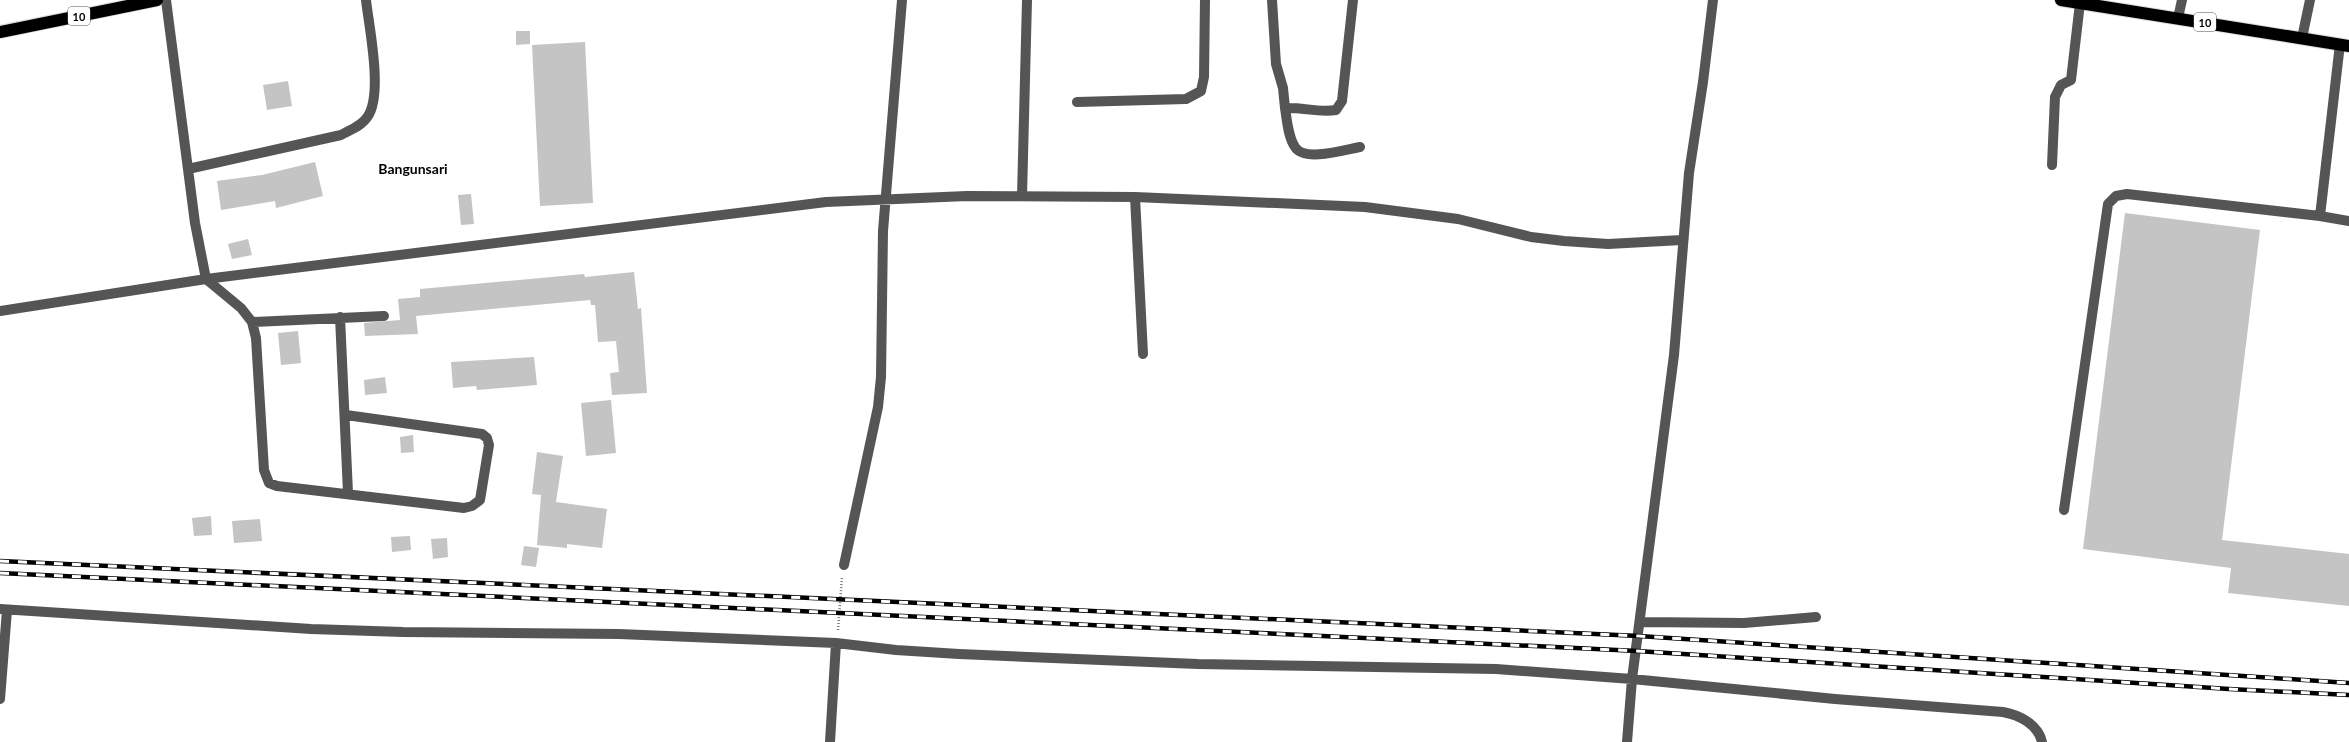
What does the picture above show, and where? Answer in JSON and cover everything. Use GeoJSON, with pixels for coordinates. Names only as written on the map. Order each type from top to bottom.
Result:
{"type":"FeatureCollection","features":[{"type":"Feature","properties":{"kind":"highway","name":"10"},"geometry":{"type":"LineString","coordinates":[[0,32],[157,0]]}},
{"type":"Feature","properties":{"kind":"highway","name":"10"},"geometry":{"type":"LineString","coordinates":[[2061,0],[2080,4],[2103,4],[2178,18],[2344,45]]}},
{"type":"Feature","properties":{"kind":"street"},"geometry":{"type":"LineString","coordinates":[[166,0],[188,169],[206,279],[242,308],[252,322],[256,338],[264,470],[269,483],[277,486],[348,493],[464,508],[472,506],[480,500],[483,491],[489,445],[487,438],[482,434],[346,415]]}},
{"type":"Feature","properties":{"kind":"street"},"geometry":{"type":"LineString","coordinates":[[188,169],[341,135],[356,128],[369,116],[375,78],[366,0]]}},
{"type":"Feature","properties":{"kind":"street"},"geometry":{"type":"LineString","coordinates":[[844,565],[878,406],[881,377],[885,200],[902,0]]}},
{"type":"Feature","properties":{"kind":"street"},"geometry":{"type":"LineString","coordinates":[[1022,196],[1027,0]]}},
{"type":"Feature","properties":{"kind":"street"},"geometry":{"type":"LineString","coordinates":[[1077,102],[1186,99],[1201,91],[1204,77],[1205,0]]}},
{"type":"Feature","properties":{"kind":"street"},"geometry":{"type":"LineString","coordinates":[[1272,0],[1276,64],[1283,88],[1285,108],[1293,144],[1300,152],[1310,155],[1360,147]]}},
{"type":"Feature","properties":{"kind":"street"},"geometry":{"type":"LineString","coordinates":[[1285,108],[1300,107],[1326,112],[1336,110],[1342,101],[1353,0]]}},
{"type":"Feature","properties":{"kind":"street"},"geometry":{"type":"LineString","coordinates":[[1627,742],[1632,679],[1641,622],[1674,355],[1688,173],[1703,82],[1713,0]]}},
{"type":"Feature","properties":{"kind":"street"},"geometry":{"type":"LineString","coordinates":[[2178,18],[2182,0]]}},
{"type":"Feature","properties":{"kind":"street"},"geometry":{"type":"LineString","coordinates":[[2302,38],[2310,0]]}},
{"type":"Feature","properties":{"kind":"street"},"geometry":{"type":"LineString","coordinates":[[2052,165],[2055,97],[2061,85],[2071,80],[2080,4]]}},
{"type":"Feature","properties":{"kind":"street"},"geometry":{"type":"LineString","coordinates":[[2320,216],[2344,45]]}},
{"type":"Feature","properties":{"kind":"street"},"geometry":{"type":"LineString","coordinates":[[2064,510],[2108,204],[2116,196],[2127,194],[2320,216],[2349,221]]}},
{"type":"Feature","properties":{"kind":"street"},"geometry":{"type":"LineString","coordinates":[[0,311],[206,279],[826,202],[967,196],[1135,197],[1365,207],[1458,219],[1531,237],[1564,241],[1608,244],[1682,240]]}},
{"type":"Feature","properties":{"kind":"street"},"geometry":{"type":"LineString","coordinates":[[1135,197],[1143,354]]}},
{"type":"Feature","properties":{"kind":"street"},"geometry":{"type":"LineString","coordinates":[[252,322],[384,316]]}},
{"type":"Feature","properties":{"kind":"street"},"geometry":{"type":"LineString","coordinates":[[340,318],[346,415],[348,493]]}},
{"type":"Feature","properties":{"kind":"street"},"geometry":{"type":"LineString","coordinates":[[0,699],[4,610],[403,632],[619,634],[836,643],[896,650],[959,654],[1198,664],[1464,667],[1632,679],[1835,699],[2003,712],[2017,715],[2029,723],[2036,730],[2042,742]]}},
{"type":"Feature","properties":{"kind":"street"},"geometry":{"type":"LineString","coordinates":[[1641,622],[1744,623],[1816,616]]}},
{"type":"Feature","properties":{"kind":"street"},"geometry":{"type":"LineString","coordinates":[[830,742],[836,643]]}},
{"type":"Feature","properties":{"kind":"path"},"geometry":{"type":"LineString","coordinates":[[836,643],[841,612],[840,600],[844,565]]}},
{"type":"Feature","properties":{"kind":"building"},"geometry":{"type":"Polygon","coordinates":[[[516,31],[530,31],[530,44],[516,45],[516,31]]]}},
{"type":"Feature","properties":{"kind":"building"},"geometry":{"type":"Polygon","coordinates":[[[585,42],[593,203],[540,206],[532,45],[585,42]]]}},
{"type":"Feature","properties":{"kind":"building"},"geometry":{"type":"Polygon","coordinates":[[[288,81],[292,106],[267,110],[263,85],[288,81]]]}},
{"type":"Feature","properties":{"kind":"building"},"geometry":{"type":"Polygon","coordinates":[[[315,162],[323,196],[276,208],[275,201],[221,210],[217,181],[262,175],[315,162]]]}},
{"type":"Feature","properties":{"kind":"building"},"geometry":{"type":"Polygon","coordinates":[[[471,194],[474,224],[461,225],[458,195],[471,194]]]}},
{"type":"Feature","properties":{"kind":"building"},"geometry":{"type":"Polygon","coordinates":[[[2125,213],[2260,230],[2222,540],[2349,554],[2349,606],[2228,593],[2231,568],[2083,549],[2125,213]]]}},
{"type":"Feature","properties":{"kind":"building"},"geometry":{"type":"Polygon","coordinates":[[[248,239],[252,255],[232,259],[228,244],[248,239]]]}},
{"type":"Feature","properties":{"kind":"building"},"geometry":{"type":"Polygon","coordinates":[[[634,272],[638,309],[641,308],[647,393],[612,395],[610,373],[619,372],[616,341],[598,342],[595,305],[591,305],[590,300],[416,316],[418,334],[365,336],[364,323],[400,320],[398,299],[420,297],[420,289],[584,274],[585,277],[634,272]]]}},
{"type":"Feature","properties":{"kind":"building"},"geometry":{"type":"Polygon","coordinates":[[[298,331],[301,363],[281,365],[278,333],[298,331]]]}},
{"type":"Feature","properties":{"kind":"building"},"geometry":{"type":"Polygon","coordinates":[[[534,357],[537,385],[477,390],[476,386],[453,388],[451,362],[534,357]]]}},
{"type":"Feature","properties":{"kind":"building"},"geometry":{"type":"Polygon","coordinates":[[[385,377],[387,393],[365,395],[364,380],[385,377]]]}},
{"type":"Feature","properties":{"kind":"building"},"geometry":{"type":"Polygon","coordinates":[[[611,400],[616,453],[586,456],[581,403],[611,400]]]}},
{"type":"Feature","properties":{"kind":"building"},"geometry":{"type":"Polygon","coordinates":[[[413,435],[414,452],[401,453],[400,437],[413,435]]]}},
{"type":"Feature","properties":{"kind":"building"},"geometry":{"type":"Polygon","coordinates":[[[537,452],[563,456],[556,502],[607,509],[602,548],[567,544],[567,548],[537,545],[541,495],[532,494],[537,452]]]}},
{"type":"Feature","properties":{"kind":"building"},"geometry":{"type":"Polygon","coordinates":[[[211,516],[212,535],[194,536],[192,518],[211,516]]]}},
{"type":"Feature","properties":{"kind":"building"},"geometry":{"type":"Polygon","coordinates":[[[260,519],[262,541],[234,543],[232,521],[260,519]]]}},
{"type":"Feature","properties":{"kind":"building"},"geometry":{"type":"Polygon","coordinates":[[[410,536],[411,550],[392,552],[391,537],[410,536]]]}},
{"type":"Feature","properties":{"kind":"building"},"geometry":{"type":"Polygon","coordinates":[[[447,538],[448,557],[433,559],[431,539],[447,538]]]}},
{"type":"Feature","properties":{"kind":"building"},"geometry":{"type":"Polygon","coordinates":[[[524,546],[539,548],[536,567],[521,565],[524,546]]]}},
{"type":"Feature","properties":{"kind":"railway"},"geometry":{"type":"LineString","coordinates":[[0,561],[1639,636],[2349,683]]}},
{"type":"Feature","properties":{"kind":"railway"},"geometry":{"type":"LineString","coordinates":[[0,573],[1637,651],[2229,689],[2349,695]]}},
{"type":"Feature","properties":{"kind":"district","name":"Bangunsari"},"geometry":{"type":"Point","coordinates":[413,168]}}]}
